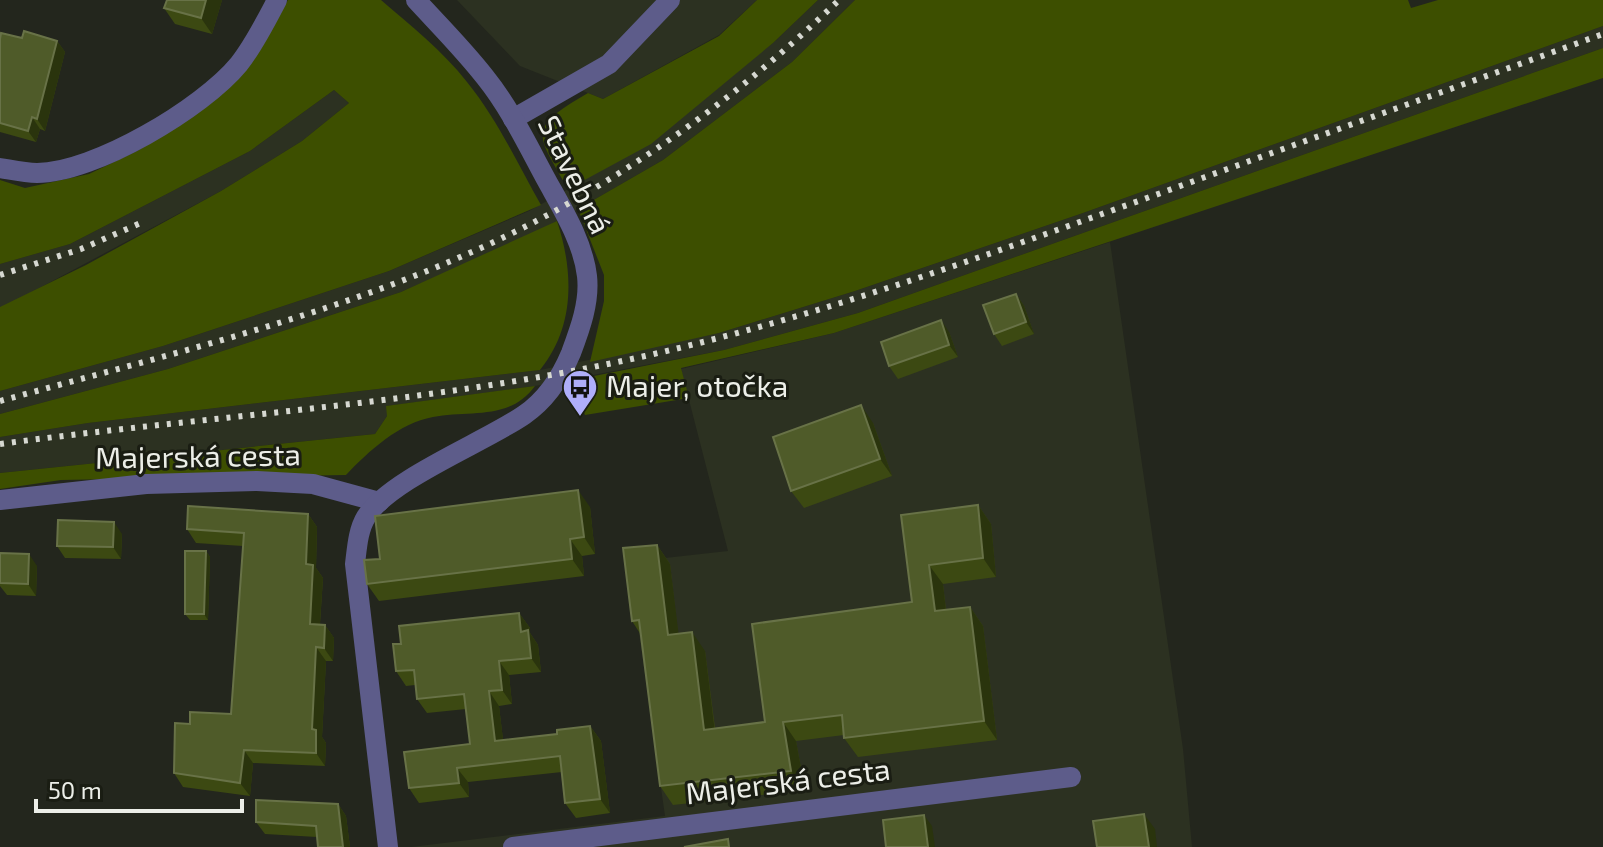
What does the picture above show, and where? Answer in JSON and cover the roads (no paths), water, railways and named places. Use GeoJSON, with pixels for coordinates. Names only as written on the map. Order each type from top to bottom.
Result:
{"type":"FeatureCollection","features":[{"type":"Feature","properties":{"kind":"street"},"geometry":{"type":"LineString","coordinates":[[0,168],[39,173],[85,163],[141,138],[197,102],[239,64],[277,0]]}},
{"type":"Feature","properties":{"kind":"street","name":"Stavebná"},"geometry":{"type":"LineString","coordinates":[[379,502],[526,414],[546,395],[561,374],[581,326],[587,296],[587,274],[571,224],[513,119],[486,78],[416,0]]}},
{"type":"Feature","properties":{"kind":"street"},"geometry":{"type":"LineString","coordinates":[[513,119],[609,64],[670,0]]}},
{"type":"Feature","properties":{"kind":"street","name":"Majerská cesta"},"geometry":{"type":"LineString","coordinates":[[0,500],[146,484],[257,481],[313,484],[379,502]]}},
{"type":"Feature","properties":{"kind":"street"},"geometry":{"type":"LineString","coordinates":[[379,502],[366,518],[358,540],[355,564],[388,847]]}},
{"type":"Feature","properties":{"kind":"street","name":"Majerská cesta"},"geometry":{"type":"LineString","coordinates":[[513,847],[1071,777]]}},
{"type":"Feature","properties":{"kind":"railway"},"geometry":{"type":"LineString","coordinates":[[0,401],[288,320],[430,270],[498,240],[564,206],[674,137],[775,58],[839,0]]}},
{"type":"Feature","properties":{"kind":"railway"},"geometry":{"type":"LineString","coordinates":[[0,444],[485,386],[645,356],[709,340],[961,264],[1603,34]]}},
{"type":"Feature","properties":{"kind":"railway"},"geometry":{"type":"LineString","coordinates":[[0,275],[81,249],[143,222]]}},
{"type":"Feature","properties":{"kind":"place","name":"Majer, otočka"},"geometry":{"type":"Point","coordinates":[580,418]}}]}
